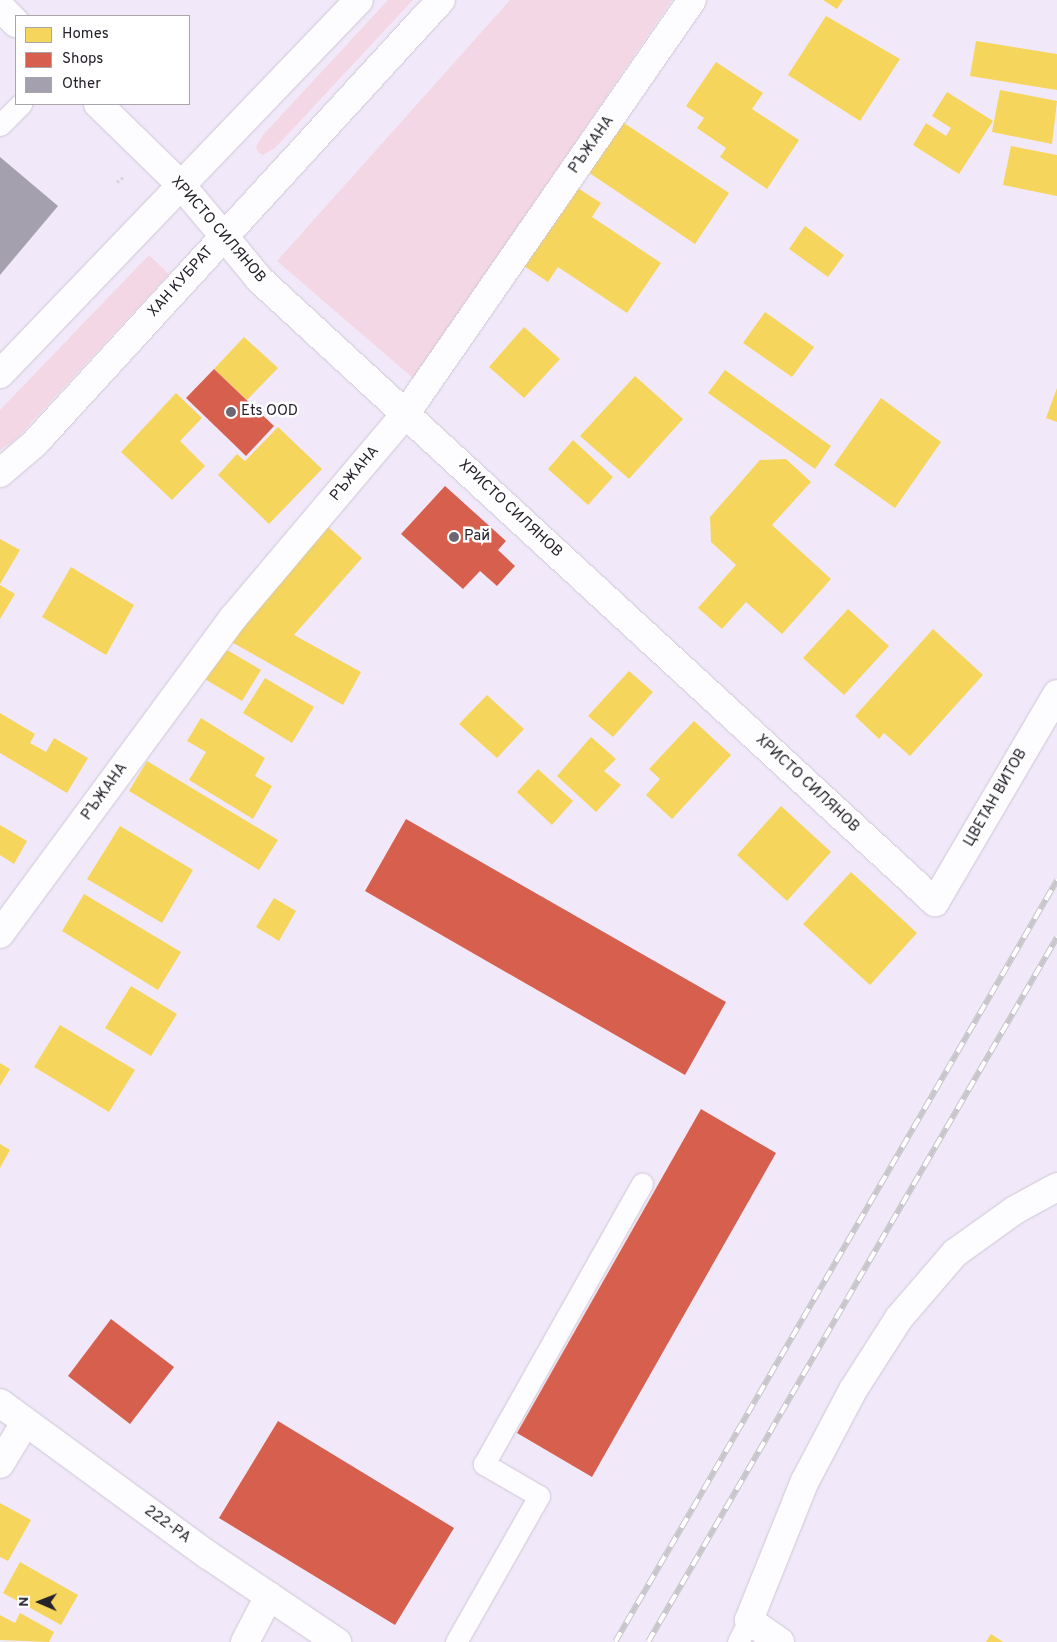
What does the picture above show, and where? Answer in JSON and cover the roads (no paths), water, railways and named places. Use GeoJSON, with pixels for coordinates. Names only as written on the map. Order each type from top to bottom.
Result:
{"type":"FeatureCollection","features":[{"type":"Feature","properties":{"kind":"street"},"geometry":{"type":"LineString","coordinates":[[0,374],[359,0]]}},
{"type":"Feature","properties":{"kind":"street","name":"ХАН КУБРАТ"},"geometry":{"type":"LineString","coordinates":[[0,473],[34,444],[223,235],[440,0]]}},
{"type":"Feature","properties":{"kind":"street","name":"РЪЖАНА"},"geometry":{"type":"LineString","coordinates":[[0,934],[233,618],[406,413],[692,0]]}},
{"type":"Feature","properties":{"kind":"street"},"geometry":{"type":"LineString","coordinates":[[0,7],[15,22]]}},
{"type":"Feature","properties":{"kind":"street","name":"ХРИСТО СИЛЯНОВ"},"geometry":{"type":"LineString","coordinates":[[99,105],[181,185],[260,280],[935,902]]}},
{"type":"Feature","properties":{"kind":"street","name":"ЦВЕТАН ВИТОВ"},"geometry":{"type":"LineString","coordinates":[[935,902],[1057,694]]}},
{"type":"Feature","properties":{"kind":"street"},"geometry":{"type":"LineString","coordinates":[[780,1642],[744,1631],[805,1481],[853,1390],[899,1318],[955,1253],[1015,1210],[1057,1187]]}},
{"type":"Feature","properties":{"kind":"street","name":"222-РА"},"geometry":{"type":"LineString","coordinates":[[0,1403],[269,1596],[337,1642]]}},
{"type":"Feature","properties":{"kind":"street"},"geometry":{"type":"LineString","coordinates":[[0,1464],[26,1423]]}},
{"type":"Feature","properties":{"kind":"street"},"geometry":{"type":"LineString","coordinates":[[245,1642],[269,1596]]}},
{"type":"Feature","properties":{"kind":"lane"},"geometry":{"type":"LineString","coordinates":[[0,124],[20,105]]}},
{"type":"Feature","properties":{"kind":"lane"},"geometry":{"type":"LineString","coordinates":[[456,1642],[539,1496],[484,1464],[642,1184]]}},
{"type":"Feature","properties":{"kind":"railway"},"geometry":{"type":"LineString","coordinates":[[615,1642],[1057,880]]}},
{"type":"Feature","properties":{"kind":"railway"},"geometry":{"type":"LineString","coordinates":[[648,1642],[1057,937]]}},
{"type":"Feature","properties":{"kind":"place","name":"Ets OOD"},"geometry":{"type":"Point","coordinates":[231,412]}},
{"type":"Feature","properties":{"kind":"place","name":"Рай"},"geometry":{"type":"Point","coordinates":[454,537]}}]}
